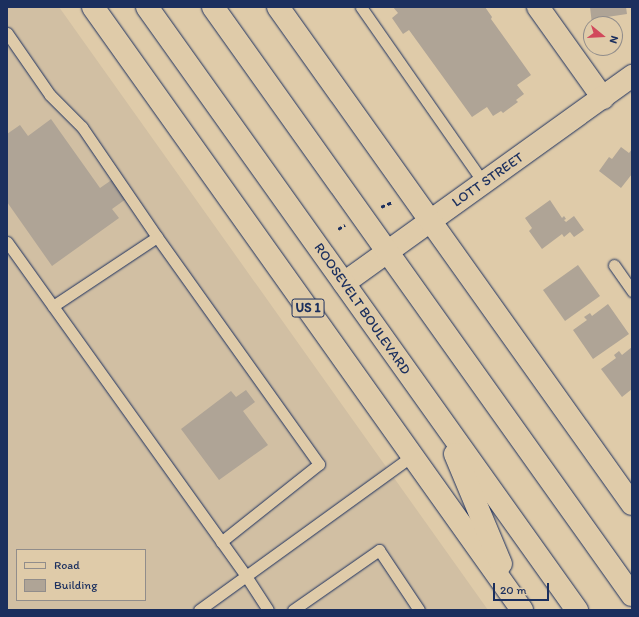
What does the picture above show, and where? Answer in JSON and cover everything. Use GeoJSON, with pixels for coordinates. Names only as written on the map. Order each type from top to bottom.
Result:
{"type":"FeatureCollection","features":[{"type":"Feature","properties":{"kind":"main road","name":"US 1"},"geometry":{"type":"LineString","coordinates":[[93,7],[519,605]]}},
{"type":"Feature","properties":{"kind":"main road","name":"ROOSEVELT BOULEVARD"},"geometry":{"type":"LineString","coordinates":[[147,7],[576,610]]}},
{"type":"Feature","properties":{"kind":"main road"},"geometry":{"type":"LineString","coordinates":[[213,7],[632,595]]}},
{"type":"Feature","properties":{"kind":"main road"},"geometry":{"type":"LineString","coordinates":[[278,7],[632,504]]}},
{"type":"Feature","properties":{"kind":"main road"},"geometry":{"type":"LineString","coordinates":[[538,7],[603,98]]}},
{"type":"Feature","properties":{"kind":"main road","name":"LOTT STREET"},"geometry":{"type":"LineString","coordinates":[[344,283],[632,76]]}},
{"type":"Feature","properties":{"kind":"main road"},"geometry":{"type":"LineString","coordinates":[[440,418],[519,605]]}},
{"type":"Feature","properties":{"kind":"lane"},"geometry":{"type":"LineString","coordinates":[[361,7],[484,183]]}},
{"type":"Feature","properties":{"kind":"lane"},"geometry":{"type":"LineString","coordinates":[[7,33],[50,95],[82,127],[157,236],[319,464],[221,542]]}},
{"type":"Feature","properties":{"kind":"lane"},"geometry":{"type":"LineString","coordinates":[[53,306],[157,236]]}},
{"type":"Feature","properties":{"kind":"lane"},"geometry":{"type":"LineString","coordinates":[[7,242],[246,576],[268,610]]}},
{"type":"Feature","properties":{"kind":"lane"},"geometry":{"type":"LineString","coordinates":[[614,265],[632,291]]}},
{"type":"Feature","properties":{"kind":"lane"},"geometry":{"type":"LineString","coordinates":[[199,610],[413,455]]}},
{"type":"Feature","properties":{"kind":"lane"},"geometry":{"type":"LineString","coordinates":[[293,610],[379,550],[419,610]]}},
{"type":"Feature","properties":{"kind":"path"},"geometry":{"type":"LineString","coordinates":[[377,209],[396,200]]}},
{"type":"Feature","properties":{"kind":"shaded area"},"geometry":{"type":"Polygon","coordinates":[[[7,7],[59,7],[488,610],[7,610],[7,7]]]}},
{"type":"Feature","properties":{"kind":"building"},"geometry":{"type":"Polygon","coordinates":[[[393,7],[485,7],[492,17],[491,19],[531,75],[517,85],[524,94],[516,100],[518,102],[503,113],[501,111],[493,116],[487,107],[472,117],[409,30],[403,34],[392,18],[398,13],[393,7]]]}},
{"type":"Feature","properties":{"kind":"building"},"geometry":{"type":"Polygon","coordinates":[[[590,7],[626,7],[627,14],[614,16],[591,16],[590,7]]]}},
{"type":"Feature","properties":{"kind":"building"},"geometry":{"type":"Polygon","coordinates":[[[51,119],[100,188],[113,179],[126,199],[112,209],[119,218],[52,266],[7,202],[7,134],[20,125],[28,136],[51,119]]]}},
{"type":"Feature","properties":{"kind":"building"},"geometry":{"type":"Polygon","coordinates":[[[621,147],[629,153],[632,149],[632,174],[621,188],[599,171],[609,157],[612,159],[621,147]]]}},
{"type":"Feature","properties":{"kind":"building"},"geometry":{"type":"Polygon","coordinates":[[[550,200],[562,218],[564,216],[566,219],[564,220],[566,222],[574,216],[584,230],[574,237],[570,232],[564,237],[562,234],[542,249],[529,231],[532,228],[525,218],[550,200]]]}},
{"type":"Feature","properties":{"kind":"building"},"geometry":{"type":"Polygon","coordinates":[[[578,265],[600,296],[565,321],[543,290],[578,265]]]}},
{"type":"Feature","properties":{"kind":"building"},"geometry":{"type":"Polygon","coordinates":[[[608,304],[629,334],[593,359],[573,330],[587,320],[584,317],[590,313],[592,316],[608,304]]]}},
{"type":"Feature","properties":{"kind":"building"},"geometry":{"type":"Polygon","coordinates":[[[632,347],[632,389],[622,397],[601,369],[616,358],[614,355],[619,351],[622,355],[632,347]]]}},
{"type":"Feature","properties":{"kind":"building"},"geometry":{"type":"Polygon","coordinates":[[[246,390],[255,402],[243,411],[268,445],[219,480],[181,429],[231,391],[236,397],[246,390]]]}}]}
